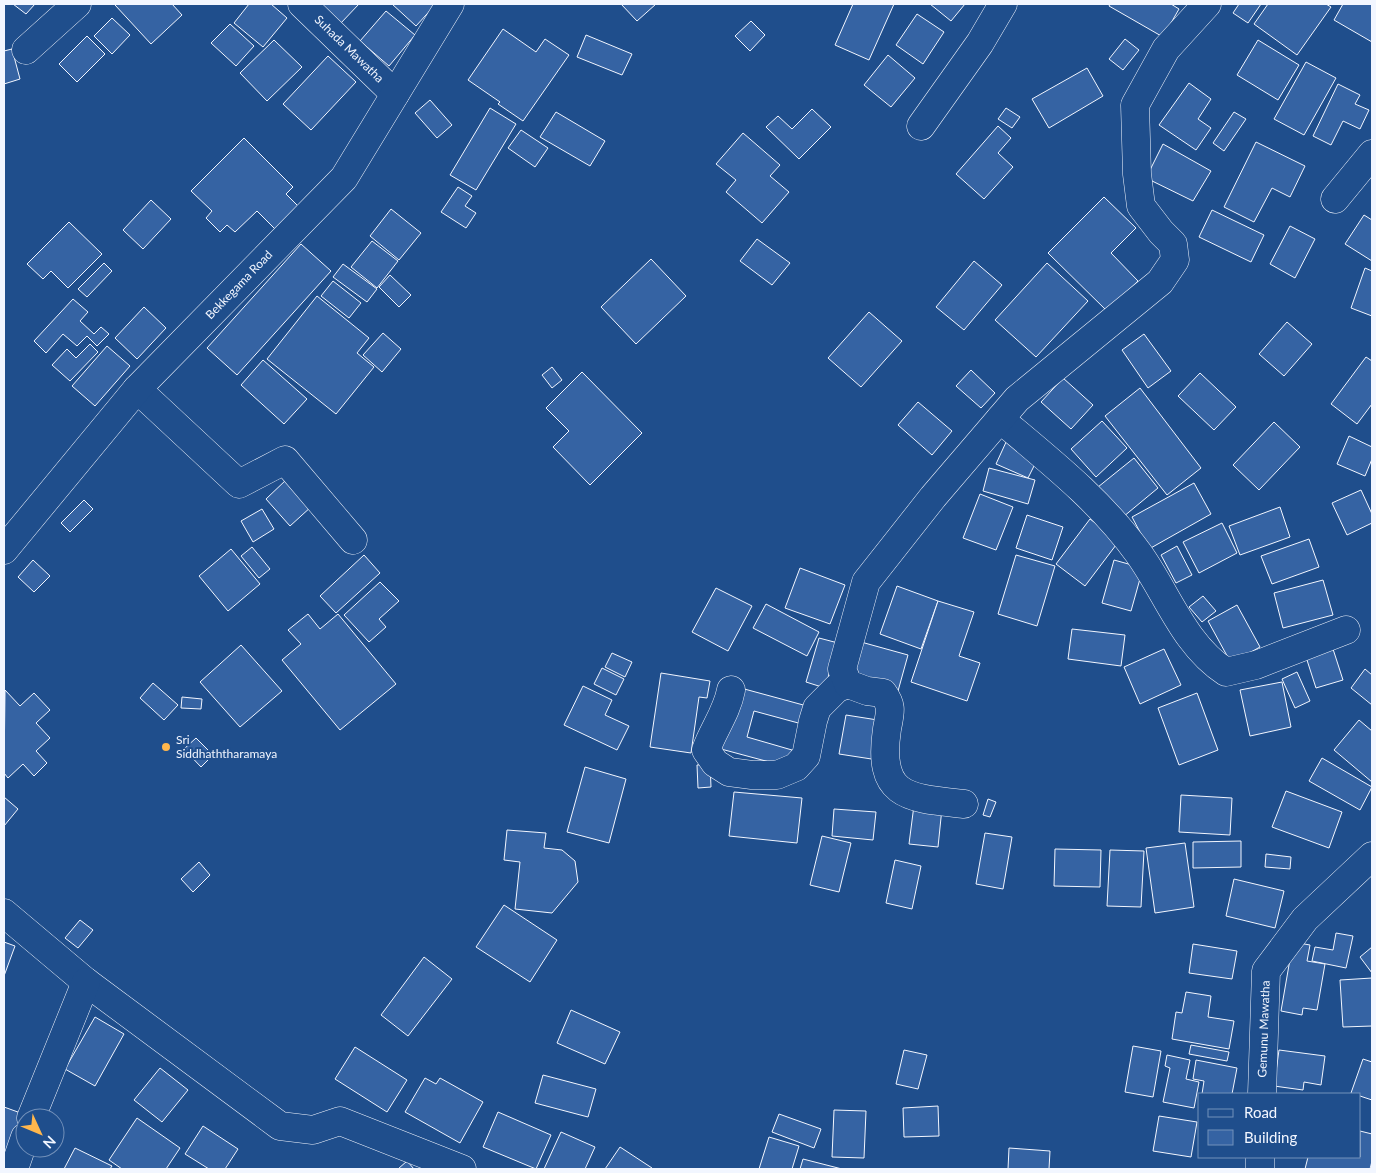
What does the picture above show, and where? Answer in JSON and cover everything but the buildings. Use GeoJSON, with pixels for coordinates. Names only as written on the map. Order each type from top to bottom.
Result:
{"type":"FeatureCollection","features":[{"type":"Feature","properties":{"kind":"street"},"geometry":{"type":"LineString","coordinates":[[26,50],[77,4]]}},
{"type":"Feature","properties":{"kind":"street","name":"Suhada Mawatha"},"geometry":{"type":"LineString","coordinates":[[302,4],[395,94]]}},
{"type":"Feature","properties":{"kind":"street","name":"Bekkegama Road"},"geometry":{"type":"LineString","coordinates":[[4,550],[137,389],[344,178],[450,4]]}},
{"type":"Feature","properties":{"kind":"street"},"geometry":{"type":"LineString","coordinates":[[921,126],[980,44],[1003,4]]}},
{"type":"Feature","properties":{"kind":"street"},"geometry":{"type":"LineString","coordinates":[[848,684],[842,669],[866,582],[933,497],[1017,398],[1160,282],[1175,260],[1173,244],[1161,232],[1142,206],[1137,174],[1135,105],[1166,50],[1208,4]]}},
{"type":"Feature","properties":{"kind":"street"},"geometry":{"type":"LineString","coordinates":[[1335,199],[1372,154]]}},
{"type":"Feature","properties":{"kind":"street"},"geometry":{"type":"LineString","coordinates":[[137,389],[239,484],[284,460],[352,540]]}},
{"type":"Feature","properties":{"kind":"street"},"geometry":{"type":"LineString","coordinates":[[1000,419],[1086,492],[1106,513],[1139,554],[1198,648],[1226,672],[1256,665],[1346,630]]}},
{"type":"Feature","properties":{"kind":"street"},"geometry":{"type":"LineString","coordinates":[[731,690],[729,700],[706,750],[715,764],[729,772],[752,775],[777,775],[796,767],[806,756],[812,721],[817,708],[837,688],[848,684],[867,691],[883,692],[890,702],[884,748],[886,767],[892,784],[908,795],[964,804]]}},
{"type":"Feature","properties":{"kind":"street","name":"Gemunu Mawatha"},"geometry":{"type":"LineString","coordinates":[[1262,1093],[1266,971],[1305,919],[1372,856]]}},
{"type":"Feature","properties":{"kind":"street"},"geometry":{"type":"LineString","coordinates":[[4,913],[86,982],[280,1126],[312,1130],[340,1121],[462,1169]]}},
{"type":"Feature","properties":{"kind":"street"},"geometry":{"type":"LineString","coordinates":[[35,1108],[86,982]]}},
{"type":"Feature","properties":{"kind":"place","name":"Sri Siddhaththaramaya"},"geometry":{"type":"Point","coordinates":[166,747]}}]}
